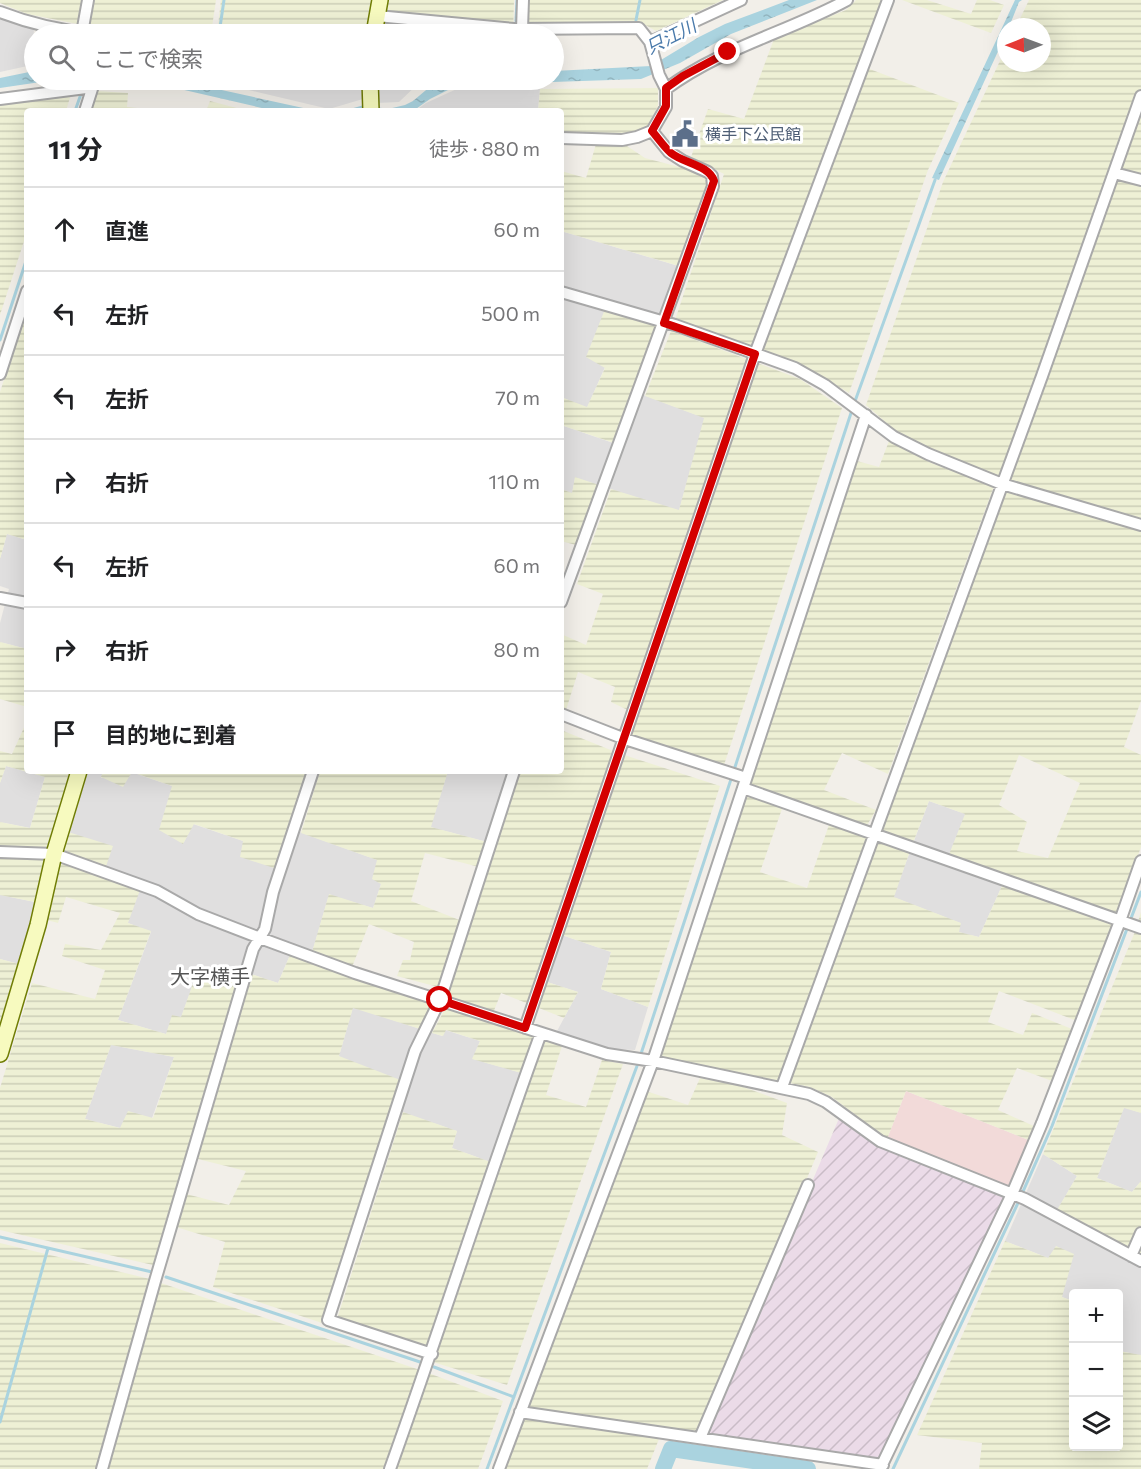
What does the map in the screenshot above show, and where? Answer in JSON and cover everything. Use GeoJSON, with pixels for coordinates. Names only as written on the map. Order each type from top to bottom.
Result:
{"type":"FeatureCollection","features":[{"type":"Feature","properties":{"kind":"street"},"geometry":{"type":"LineString","coordinates":[[83,24],[87,0]]}},
{"type":"Feature","properties":{"kind":"street"},"geometry":{"type":"LineString","coordinates":[[376,24],[380,0]]}},
{"type":"Feature","properties":{"kind":"street"},"geometry":{"type":"LineString","coordinates":[[522,24],[523,0]]}},
{"type":"Feature","properties":{"kind":"street"},"geometry":{"type":"LineString","coordinates":[[650,42],[741,0]]}},
{"type":"Feature","properties":{"kind":"street"},"geometry":{"type":"LineString","coordinates":[[666,88],[683,76],[728,52],[847,0]]}},
{"type":"Feature","properties":{"kind":"street"},"geometry":{"type":"LineString","coordinates":[[525,1028],[755,354],[888,0]]}},
{"type":"Feature","properties":{"kind":"street"},"geometry":{"type":"LineString","coordinates":[[0,12],[40,24]]}},
{"type":"Feature","properties":{"kind":"street"},"geometry":{"type":"LineString","coordinates":[[377,16],[466,24]]}},
{"type":"Feature","properties":{"kind":"street"},"geometry":{"type":"LineString","coordinates":[[564,29],[639,28],[650,42],[659,75],[666,88],[666,106],[652,131],[622,140],[564,138]]}},
{"type":"Feature","properties":{"kind":"street"},"geometry":{"type":"LineString","coordinates":[[0,99],[70,90]]}},
{"type":"Feature","properties":{"kind":"street"},"geometry":{"type":"LineString","coordinates":[[86,108],[92,90]]}},
{"type":"Feature","properties":{"kind":"street"},"geometry":{"type":"LineString","coordinates":[[370,90],[371,105]]}},
{"type":"Feature","properties":{"kind":"street"},"geometry":{"type":"LineString","coordinates":[[782,1087],[1141,96]]}},
{"type":"Feature","properties":{"kind":"street"},"geometry":{"type":"LineString","coordinates":[[564,594],[714,181],[708,172],[669,152],[652,131]]}},
{"type":"Feature","properties":{"kind":"street"},"geometry":{"type":"LineString","coordinates":[[1114,173],[1141,180]]}},
{"type":"Feature","properties":{"kind":"street"},"geometry":{"type":"LineString","coordinates":[[564,293],[664,323],[795,368],[825,385],[894,437],[928,454],[1002,484],[1141,525]]}},
{"type":"Feature","properties":{"kind":"street"},"geometry":{"type":"LineString","coordinates":[[0,374],[24,300]]}},
{"type":"Feature","properties":{"kind":"street"},"geometry":{"type":"LineString","coordinates":[[499,1469],[743,781],[863,414]]}},
{"type":"Feature","properties":{"kind":"street"},"geometry":{"type":"LineString","coordinates":[[0,598],[24,602]]}},
{"type":"Feature","properties":{"kind":"street"},"geometry":{"type":"LineString","coordinates":[[564,715],[625,739],[726,772],[873,834],[1138,927]]}},
{"type":"Feature","properties":{"kind":"street"},"geometry":{"type":"LineString","coordinates":[[0,1054],[78,774]]}},
{"type":"Feature","properties":{"kind":"street"},"geometry":{"type":"LineString","coordinates":[[102,1469],[253,949],[265,928],[273,892],[312,774]]}},
{"type":"Feature","properties":{"kind":"street"},"geometry":{"type":"LineString","coordinates":[[432,1354],[328,1320],[415,1051],[440,1000],[513,774]]}},
{"type":"Feature","properties":{"kind":"street"},"geometry":{"type":"LineString","coordinates":[[0,852],[54,854],[157,891],[198,914],[355,973],[607,1054],[809,1094],[826,1102],[880,1141],[1025,1199],[1136,1259],[1141,1233]]}},
{"type":"Feature","properties":{"kind":"street"},"geometry":{"type":"LineString","coordinates":[[520,1412],[882,1467],[1012,1194],[1042,1123],[1141,861]]}},
{"type":"Feature","properties":{"kind":"street"},"geometry":{"type":"LineString","coordinates":[[390,1469],[432,1354],[501,1142],[542,1034]]}},
{"type":"Feature","properties":{"kind":"street"},"geometry":{"type":"LineString","coordinates":[[700,1438],[808,1185]]}},
{"type":"Feature","properties":{"kind":"shaded area"},"geometry":{"type":"Polygon","coordinates":[[[0,17],[24,24],[24,67],[0,72],[0,17]]]}},
{"type":"Feature","properties":{"kind":"shaded area"},"geometry":{"type":"Polygon","coordinates":[[[249,90],[363,90],[363,99],[325,108],[249,90]]]}},
{"type":"Feature","properties":{"kind":"shaded area"},"geometry":{"type":"Polygon","coordinates":[[[376,90],[412,90],[399,102],[377,103],[376,90]]]}},
{"type":"Feature","properties":{"kind":"shaded area"},"geometry":{"type":"Polygon","coordinates":[[[454,90],[540,90],[538,108],[419,108],[454,90]]]}},
{"type":"Feature","properties":{"kind":"shaded area"},"geometry":{"type":"Polygon","coordinates":[[[564,232],[685,268],[666,327],[605,367],[587,408],[564,398],[564,232]]]}},
{"type":"Feature","properties":{"kind":"shaded area"},"geometry":{"type":"Polygon","coordinates":[[[636,392],[705,418],[679,511],[575,478],[572,493],[564,490],[564,426],[616,444],[636,392]]]}},
{"type":"Feature","properties":{"kind":"shaded area"},"geometry":{"type":"Polygon","coordinates":[[[7,534],[24,539],[24,648],[0,642],[0,623],[9,589],[0,586],[0,559],[7,534]]]}},
{"type":"Feature","properties":{"kind":"shaded area"},"geometry":{"type":"Polygon","coordinates":[[[6,766],[24,771],[24,774],[45,777],[30,828],[0,822],[0,783],[6,766]]]}},
{"type":"Feature","properties":{"kind":"shaded area"},"geometry":{"type":"Polygon","coordinates":[[[84,774],[102,774],[101,778],[137,774],[172,786],[183,844],[193,824],[243,841],[289,828],[377,860],[381,884],[373,908],[329,895],[309,963],[290,955],[278,983],[251,974],[244,987],[199,967],[181,1018],[166,1034],[118,1020],[151,932],[128,923],[103,875],[65,831],[84,774]]]}},
{"type":"Feature","properties":{"kind":"shaded area"},"geometry":{"type":"Polygon","coordinates":[[[447,774],[517,774],[495,844],[430,827],[447,774]]]}},
{"type":"Feature","properties":{"kind":"shaded area"},"geometry":{"type":"Polygon","coordinates":[[[929,801],[965,814],[1005,879],[979,937],[958,932],[960,923],[893,897],[929,801]]]}},
{"type":"Feature","properties":{"kind":"shaded area"},"geometry":{"type":"Polygon","coordinates":[[[0,895],[35,902],[19,964],[0,959],[0,895]]]}},
{"type":"Feature","properties":{"kind":"shaded area"},"geometry":{"type":"Polygon","coordinates":[[[556,933],[611,952],[601,989],[648,1007],[635,1050],[609,1049],[556,1033],[578,992],[538,979],[556,933]]]}},
{"type":"Feature","properties":{"kind":"shaded area"},"geometry":{"type":"Polygon","coordinates":[[[353,1007],[442,1036],[445,1030],[480,1041],[473,1059],[529,1075],[496,1164],[452,1148],[457,1131],[394,1110],[339,1056],[353,1007]]]}},
{"type":"Feature","properties":{"kind":"shaded area"},"geometry":{"type":"Polygon","coordinates":[[[111,1045],[174,1057],[152,1118],[120,1128],[85,1119],[111,1045]]]}},
{"type":"Feature","properties":{"kind":"shaded area"},"geometry":{"type":"Polygon","coordinates":[[[906,1091],[1031,1141],[1011,1190],[887,1139],[906,1091]]]}},
{"type":"Feature","properties":{"kind":"shaded area"},"geometry":{"type":"Polygon","coordinates":[[[1124,1107],[1141,1113],[1141,1181],[1132,1192],[1097,1178],[1124,1107]]]}},
{"type":"Feature","properties":{"kind":"shaded area"},"geometry":{"type":"Polygon","coordinates":[[[840,1116],[880,1145],[1006,1197],[880,1461],[704,1436],[840,1116]]]}},
{"type":"Feature","properties":{"kind":"shaded area"},"geometry":{"type":"Polygon","coordinates":[[[1043,1154],[1077,1176],[1053,1218],[1141,1268],[1141,1355],[1123,1352],[1123,1289],[1069,1289],[1069,1300],[1062,1297],[1048,1258],[1005,1241],[1043,1154]]]}},
{"type":"Feature","properties":{"kind":"green space"},"geometry":{"type":"Polygon","coordinates":[[[0,0],[82,0],[78,24],[27,14],[0,3],[0,0]]]}},
{"type":"Feature","properties":{"kind":"green space"},"geometry":{"type":"Polygon","coordinates":[[[93,0],[216,0],[212,24],[88,24],[93,0]]]}},
{"type":"Feature","properties":{"kind":"green space"},"geometry":{"type":"Polygon","coordinates":[[[221,0],[372,0],[368,24],[218,24],[221,0]]]}},
{"type":"Feature","properties":{"kind":"green space"},"geometry":{"type":"Polygon","coordinates":[[[387,0],[514,0],[513,24],[383,24],[387,0]]]}},
{"type":"Feature","properties":{"kind":"green space"},"geometry":{"type":"Polygon","coordinates":[[[528,0],[723,0],[656,31],[638,21],[526,24],[528,0]]]}},
{"type":"Feature","properties":{"kind":"green space"},"geometry":{"type":"Polygon","coordinates":[[[856,0],[893,0],[867,68],[959,103],[928,170],[849,393],[801,364],[675,320],[724,174],[691,157],[708,109],[744,119],[774,39],[846,10],[856,0]]]}},
{"type":"Feature","properties":{"kind":"green space"},"geometry":{"type":"Polygon","coordinates":[[[902,0],[927,0],[971,14],[977,0],[990,0],[1004,5],[991,33],[902,0]]]}},
{"type":"Feature","properties":{"kind":"green space"},"geometry":{"type":"Polygon","coordinates":[[[1029,0],[1141,0],[1141,518],[1013,482],[937,452],[898,433],[866,405],[943,182],[997,67],[997,72],[1051,72],[1051,18],[1020,18],[1029,0]]]}},
{"type":"Feature","properties":{"kind":"green space"},"geometry":{"type":"Polygon","coordinates":[[[658,88],[658,106],[647,127],[625,135],[564,133],[564,108],[538,108],[540,90],[658,88]]]}},
{"type":"Feature","properties":{"kind":"green space"},"geometry":{"type":"Polygon","coordinates":[[[98,91],[128,93],[127,107],[137,108],[92,108],[98,91]]]}},
{"type":"Feature","properties":{"kind":"green space"},"geometry":{"type":"Polygon","coordinates":[[[71,94],[67,108],[24,108],[24,241],[0,315],[0,102],[71,94]]]}},
{"type":"Feature","properties":{"kind":"green space"},"geometry":{"type":"Polygon","coordinates":[[[210,101],[237,108],[207,108],[210,101]]]}},
{"type":"Feature","properties":{"kind":"green space"},"geometry":{"type":"Polygon","coordinates":[[[596,144],[627,146],[645,158],[706,174],[711,184],[679,266],[564,232],[564,172],[586,178],[596,144]]]}},
{"type":"Feature","properties":{"kind":"green space"},"geometry":{"type":"Polygon","coordinates":[[[605,309],[659,325],[617,444],[564,426],[564,398],[587,407],[605,368],[586,357],[605,309]]]}},
{"type":"Feature","properties":{"kind":"green space"},"geometry":{"type":"Polygon","coordinates":[[[24,318],[24,539],[7,534],[0,559],[0,392],[24,318]]]}},
{"type":"Feature","properties":{"kind":"green space"},"geometry":{"type":"Polygon","coordinates":[[[671,331],[800,379],[842,408],[724,765],[629,736],[636,714],[611,702],[615,687],[578,672],[566,710],[564,709],[564,635],[586,645],[603,594],[577,584],[611,489],[679,510],[704,418],[645,396],[671,331]]]}},
{"type":"Feature","properties":{"kind":"green space"},"geometry":{"type":"Polygon","coordinates":[[[889,441],[931,463],[994,486],[888,774],[842,753],[824,790],[876,810],[866,827],[749,785],[857,461],[879,467],[889,441]]]}},
{"type":"Feature","properties":{"kind":"green space"},"geometry":{"type":"Polygon","coordinates":[[[575,477],[599,485],[576,545],[564,542],[564,490],[572,493],[575,477]]]}},
{"type":"Feature","properties":{"kind":"green space"},"geometry":{"type":"Polygon","coordinates":[[[1005,491],[1141,531],[1141,701],[1124,747],[1141,755],[1141,847],[1077,1021],[999,991],[988,1022],[1023,1035],[1032,1013],[1072,1029],[1052,1081],[1017,1068],[998,1110],[1036,1127],[1031,1141],[906,1091],[887,1139],[832,1097],[810,1087],[659,1057],[747,793],[783,806],[760,872],[807,888],[830,822],[910,851],[894,897],[961,923],[959,932],[979,937],[1005,879],[948,857],[965,814],[929,801],[913,843],[880,830],[1005,491]],[[1019,755],[999,805],[1027,822],[1017,851],[1048,858],[1080,783],[1019,755]]]}},
{"type":"Feature","properties":{"kind":"green space"},"geometry":{"type":"Polygon","coordinates":[[[0,642],[24,648],[24,706],[0,699],[0,642]]]}},
{"type":"Feature","properties":{"kind":"green space"},"geometry":{"type":"Polygon","coordinates":[[[24,728],[24,771],[6,766],[0,783],[0,751],[12,754],[24,728]]]}},
{"type":"Feature","properties":{"kind":"green space"},"geometry":{"type":"Polygon","coordinates":[[[564,731],[618,753],[720,786],[648,1007],[601,989],[611,952],[556,933],[538,979],[578,992],[564,1018],[501,993],[493,1013],[446,995],[517,774],[564,774],[564,731]]]}},
{"type":"Feature","properties":{"kind":"green space"},"geometry":{"type":"Polygon","coordinates":[[[34,774],[69,774],[47,849],[0,849],[0,822],[30,828],[45,777],[34,774]]]}},
{"type":"Feature","properties":{"kind":"green space"},"geometry":{"type":"Polygon","coordinates":[[[102,774],[131,774],[123,787],[101,777],[102,774]]]}},
{"type":"Feature","properties":{"kind":"green space"},"geometry":{"type":"Polygon","coordinates":[[[138,774],[307,774],[274,868],[240,857],[243,841],[194,824],[183,844],[159,830],[172,786],[138,774]]]}},
{"type":"Feature","properties":{"kind":"green space"},"geometry":{"type":"Polygon","coordinates":[[[319,774],[447,774],[431,827],[487,842],[479,867],[425,853],[411,901],[462,921],[438,987],[397,976],[403,960],[410,960],[414,942],[369,924],[352,967],[312,952],[329,894],[373,908],[381,884],[372,879],[377,860],[301,833],[319,774]]]}},
{"type":"Feature","properties":{"kind":"green space"},"geometry":{"type":"Polygon","coordinates":[[[65,831],[113,846],[103,875],[140,890],[128,923],[151,931],[118,1020],[166,1034],[172,1015],[181,1017],[199,967],[237,984],[153,1265],[0,1230],[0,1088],[32,983],[95,999],[105,970],[62,956],[65,944],[101,950],[120,913],[66,897],[58,923],[47,920],[65,831]],[[111,1045],[85,1119],[120,1128],[128,1111],[153,1118],[174,1057],[111,1045]]]}},
{"type":"Feature","properties":{"kind":"green space"},"geometry":{"type":"Polygon","coordinates":[[[0,857],[42,857],[45,863],[35,902],[0,895],[0,857]]]}},
{"type":"Feature","properties":{"kind":"green space"},"geometry":{"type":"Polygon","coordinates":[[[1141,912],[1141,1113],[1124,1108],[1097,1178],[1132,1192],[1141,1181],[1141,1225],[1138,1231],[1141,1232],[1141,1256],[1057,1210],[1077,1176],[1043,1154],[1141,912]]]}},
{"type":"Feature","properties":{"kind":"green space"},"geometry":{"type":"Polygon","coordinates":[[[290,955],[434,1003],[420,1029],[353,1008],[339,1056],[403,1081],[322,1323],[213,1287],[225,1242],[176,1227],[186,1194],[229,1205],[246,1171],[198,1159],[244,987],[251,974],[278,983],[290,955]]]}},
{"type":"Feature","properties":{"kind":"green space"},"geometry":{"type":"Polygon","coordinates":[[[0,959],[19,964],[0,1027],[0,959]]]}},
{"type":"Feature","properties":{"kind":"green space"},"geometry":{"type":"Polygon","coordinates":[[[446,1007],[562,1046],[546,1095],[586,1107],[602,1060],[623,1064],[507,1385],[433,1362],[436,1353],[337,1319],[403,1112],[457,1131],[452,1148],[496,1164],[528,1075],[472,1059],[480,1041],[446,1030],[443,1036],[432,1033],[446,1007]]]}},
{"type":"Feature","properties":{"kind":"green space"},"geometry":{"type":"Polygon","coordinates":[[[700,1078],[738,1085],[787,1103],[782,1135],[818,1152],[699,1435],[663,1429],[647,1469],[505,1469],[646,1091],[688,1105],[700,1078]]]}},
{"type":"Feature","properties":{"kind":"green space"},"geometry":{"type":"Polygon","coordinates":[[[1005,1241],[1048,1258],[1056,1246],[1074,1254],[1062,1297],[1069,1300],[1069,1451],[1123,1451],[1123,1352],[1141,1355],[1141,1469],[979,1469],[982,1443],[917,1435],[1005,1241]]]}},
{"type":"Feature","properties":{"kind":"green space"},"geometry":{"type":"Polygon","coordinates":[[[0,1243],[150,1279],[96,1469],[0,1469],[0,1243]]]}},
{"type":"Feature","properties":{"kind":"green space"},"geometry":{"type":"Polygon","coordinates":[[[161,1283],[423,1371],[503,1401],[478,1469],[108,1469],[161,1283]]]}},
{"type":"Feature","properties":{"kind":"water"},"geometry":{"type":"Polygon","coordinates":[[[789,0],[817,0],[731,34],[680,63],[641,79],[564,82],[564,70],[651,66],[725,24],[789,0]]]}},
{"type":"Feature","properties":{"kind":"water"},"geometry":{"type":"Polygon","coordinates":[[[1015,0],[1022,0],[1013,18],[1007,18],[1015,0]]]}},
{"type":"Feature","properties":{"kind":"water"},"geometry":{"type":"Polygon","coordinates":[[[997,39],[997,54],[939,180],[932,178],[997,39]]]}},
{"type":"Feature","properties":{"kind":"water"},"geometry":{"type":"Polygon","coordinates":[[[24,73],[24,84],[0,88],[0,78],[24,73]]]}},
{"type":"Feature","properties":{"kind":"water"},"geometry":{"type":"Polygon","coordinates":[[[184,90],[221,90],[303,108],[262,108],[184,90]]]}},
{"type":"Feature","properties":{"kind":"water"},"geometry":{"type":"Polygon","coordinates":[[[426,90],[448,90],[417,108],[392,108],[413,101],[426,90]]]}},
{"type":"Feature","properties":{"kind":"water"},"geometry":{"type":"Polygon","coordinates":[[[364,105],[382,108],[354,108],[364,105]]]}},
{"type":"Feature","properties":{"kind":"waterway"},"geometry":{"type":"LineString","coordinates":[[220,24],[224,0]]}},
{"type":"Feature","properties":{"kind":"waterway"},"geometry":{"type":"LineString","coordinates":[[516,21],[517,0]]}},
{"type":"Feature","properties":{"kind":"waterway"},"geometry":{"type":"LineString","coordinates":[[636,20],[640,0]]}},
{"type":"Feature","properties":{"kind":"waterway"},"geometry":{"type":"LineString","coordinates":[[76,108],[81,94]]}},
{"type":"Feature","properties":{"kind":"waterway"},"geometry":{"type":"LineString","coordinates":[[854,404],[935,180]]}},
{"type":"Feature","properties":{"kind":"waterway"},"geometry":{"type":"LineString","coordinates":[[0,340],[24,267]]}},
{"type":"Feature","properties":{"kind":"waterway"},"geometry":{"type":"LineString","coordinates":[[487,1469],[637,1066],[852,410]]}},
{"type":"Feature","properties":{"kind":"waterway"},"geometry":{"type":"LineString","coordinates":[[893,1469],[1052,1126],[1141,892]]}},
{"type":"Feature","properties":{"kind":"waterway"},"geometry":{"type":"LineString","coordinates":[[0,1237],[152,1272]]}},
{"type":"Feature","properties":{"kind":"waterway"},"geometry":{"type":"LineString","coordinates":[[0,1422],[48,1248]]}},
{"type":"Feature","properties":{"kind":"waterway"},"geometry":{"type":"LineString","coordinates":[[166,1277],[423,1363]]}},
{"type":"Feature","properties":{"kind":"waterway"},"geometry":{"type":"LineString","coordinates":[[434,1367],[514,1397]]}},
{"type":"Feature","properties":{"kind":"waterway"},"geometry":{"type":"LineString","coordinates":[[663,1469],[671,1449],[808,1469]]}},
{"type":"Feature","properties":{"kind":"place","name":"横手下公民館"},"geometry":{"type":"Point","coordinates":[685,134]}},
{"type":"Feature","properties":{"kind":"district","name":"大字横手"},"geometry":{"type":"Point","coordinates":[210,977]}},
{"type":"Feature","properties":{"kind":"route"},"geometry":{"type":"LineString","coordinates":[[440,1000],[525,1028],[755,354],[664,323],[714,181],[708,172],[669,152],[652,131],[663,116],[666,106],[666,88],[683,76],[728,52]]}},
{"type":"Feature","properties":{"kind":"water label","name":"只江川"},"geometry":{"type":"Point","coordinates":[671,37]}}]}
